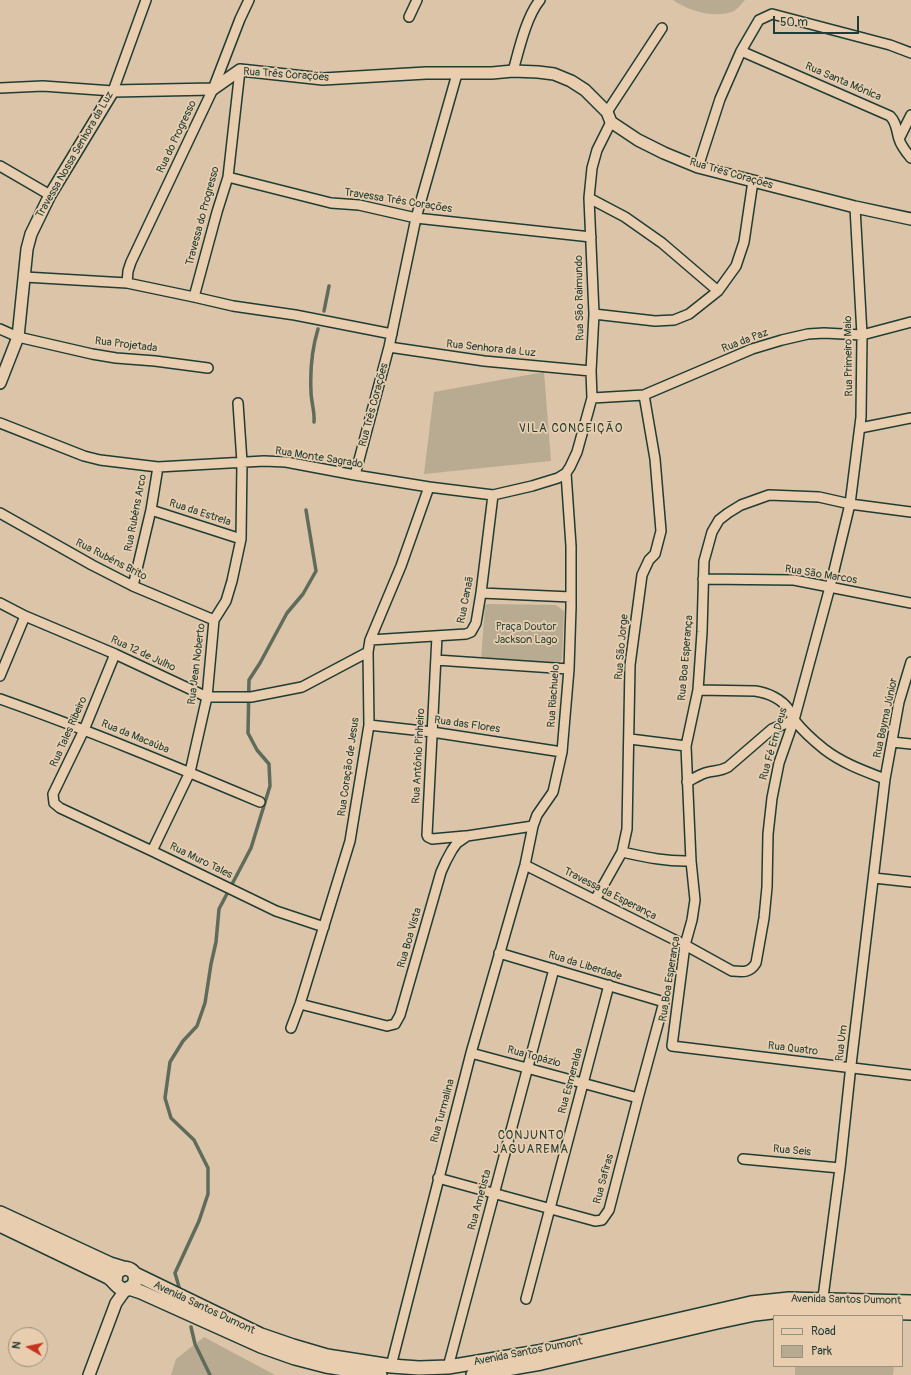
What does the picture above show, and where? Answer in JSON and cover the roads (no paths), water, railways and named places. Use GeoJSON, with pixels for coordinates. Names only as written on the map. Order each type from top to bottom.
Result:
{"type":"FeatureCollection","features":[{"type":"Feature","properties":{"kind":"main road","name":"Avenida Santos Dumont"},"geometry":{"type":"LineString","coordinates":[[0,1213],[110,1264],[130,1269],[145,1280],[261,1335],[327,1356],[391,1366],[419,1368],[448,1367],[538,1352],[751,1302],[789,1299],[822,1305],[911,1313]]}},
{"type":"Feature","properties":{"kind":"main road","name":"Avenida Santos Dumont"},"geometry":{"type":"LineString","coordinates":[[0,1225],[108,1277],[122,1286],[141,1292],[261,1346],[336,1372],[380,1375]]}},
{"type":"Feature","properties":{"kind":"main road"},"geometry":{"type":"LineString","coordinates":[[123,1268],[116,1273],[122,1286],[134,1284],[136,1281],[135,1274]]}},
{"type":"Feature","properties":{"kind":"main road","name":"Avenida Santos Dumont"},"geometry":{"type":"LineString","coordinates":[[473,1375],[541,1364],[755,1314],[822,1305],[911,1302]]}},
{"type":"Feature","properties":{"kind":"main road"},"geometry":{"type":"LineString","coordinates":[[336,1372],[337,1365],[341,1363],[373,1367],[391,1366]]}},
{"type":"Feature","properties":{"kind":"main road"},"geometry":{"type":"LineString","coordinates":[[423,1375],[442,1372],[448,1367]]}},
{"type":"Feature","properties":{"kind":"street","name":"Travessa Nossa Senhora da Luz"},"geometry":{"type":"LineString","coordinates":[[0,383],[18,337],[27,249],[31,234],[50,195],[113,91],[146,0]]}},
{"type":"Feature","properties":{"kind":"street","name":"Rua do Progresso"},"geometry":{"type":"LineString","coordinates":[[126,283],[131,262],[213,89],[240,19],[249,0]]}},
{"type":"Feature","properties":{"kind":"street"},"geometry":{"type":"LineString","coordinates":[[409,17],[417,0]]}},
{"type":"Feature","properties":{"kind":"street"},"geometry":{"type":"LineString","coordinates":[[513,72],[527,24],[536,4],[540,0]]}},
{"type":"Feature","properties":{"kind":"street"},"geometry":{"type":"LineString","coordinates":[[698,167],[720,99],[741,51],[759,20],[772,14],[890,45],[911,53]]}},
{"type":"Feature","properties":{"kind":"street","name":"Rua São Raimundo"},"geometry":{"type":"LineString","coordinates":[[566,473],[570,468],[577,452],[592,398],[591,371],[594,314],[589,198],[592,168],[609,117],[662,28]]}},
{"type":"Feature","properties":{"kind":"street","name":"Rua Santa Mônica"},"geometry":{"type":"LineString","coordinates":[[741,51],[890,116],[895,121],[899,140],[911,158]]}},
{"type":"Feature","properties":{"kind":"street","name":"Rua Três Corações"},"geometry":{"type":"LineString","coordinates":[[213,89],[240,70],[323,79],[426,73],[456,74],[538,72],[554,74],[571,81],[585,90],[609,117],[638,140],[698,167],[855,207],[911,219]]}},
{"type":"Feature","properties":{"kind":"street","name":"Travessa do Progresso"},"geometry":{"type":"LineString","coordinates":[[194,297],[212,227],[228,177],[240,70]]}},
{"type":"Feature","properties":{"kind":"street","name":"Rua Três Corações"},"geometry":{"type":"LineString","coordinates":[[355,475],[389,347],[416,218],[456,74]]}},
{"type":"Feature","properties":{"kind":"street"},"geometry":{"type":"LineString","coordinates":[[0,88],[43,86],[113,91],[213,89]]}},
{"type":"Feature","properties":{"kind":"street"},"geometry":{"type":"LineString","coordinates":[[899,140],[911,115]]}},
{"type":"Feature","properties":{"kind":"street"},"geometry":{"type":"LineString","coordinates":[[0,166],[50,195]]}},
{"type":"Feature","properties":{"kind":"street","name":"Travessa Três Corações"},"geometry":{"type":"LineString","coordinates":[[228,177],[331,203],[359,205],[416,218],[591,237]]}},
{"type":"Feature","properties":{"kind":"street"},"geometry":{"type":"LineString","coordinates":[[594,314],[656,321],[674,320],[689,314],[718,291],[736,266],[744,242],[753,181]]}},
{"type":"Feature","properties":{"kind":"street"},"geometry":{"type":"LineString","coordinates":[[589,198],[625,217],[662,242],[718,291]]}},
{"type":"Feature","properties":{"kind":"street","name":"Rua Primeiro Maio"},"geometry":{"type":"LineString","coordinates":[[850,504],[861,417],[862,335],[855,207]]}},
{"type":"Feature","properties":{"kind":"street"},"geometry":{"type":"LineString","coordinates":[[25,277],[126,283],[233,306],[296,315],[392,334]]}},
{"type":"Feature","properties":{"kind":"street","name":"Rua da Paz"},"geometry":{"type":"LineString","coordinates":[[592,398],[644,395],[752,349],[782,340],[808,334],[824,333],[862,335],[911,322]]}},
{"type":"Feature","properties":{"kind":"street","name":"Rua Projetada"},"geometry":{"type":"LineString","coordinates":[[0,329],[18,337],[116,358],[155,361],[208,368]]}},
{"type":"Feature","properties":{"kind":"street","name":"Rua Senhora da Luz"},"geometry":{"type":"LineString","coordinates":[[389,347],[484,361],[591,371]]}},
{"type":"Feature","properties":{"kind":"street","name":"Rua São Jorge"},"geometry":{"type":"LineString","coordinates":[[595,900],[622,852],[627,829],[630,740],[630,665],[642,575],[649,560],[655,554],[661,532],[655,459],[644,395]]}},
{"type":"Feature","properties":{"kind":"street","name":"Rua Jean Noberto"},"geometry":{"type":"LineString","coordinates":[[152,851],[190,772],[207,697],[214,620],[226,601],[241,540],[242,462],[238,403]]}},
{"type":"Feature","properties":{"kind":"street"},"geometry":{"type":"LineString","coordinates":[[860,428],[911,418]]}},
{"type":"Feature","properties":{"kind":"street","name":"Rua Monte Sagrado"},"geometry":{"type":"LineString","coordinates":[[0,423],[94,459],[158,467],[264,461],[286,462],[429,487],[493,495],[550,481],[566,473]]}},
{"type":"Feature","properties":{"kind":"street","name":"Rua Rubéns Arco"},"geometry":{"type":"LineString","coordinates":[[133,586],[151,510],[158,467]]}},
{"type":"Feature","properties":{"kind":"street","name":"Rua Riachuelo"},"geometry":{"type":"LineString","coordinates":[[525,865],[533,826],[537,815],[553,792],[562,752],[569,669],[572,597],[571,546],[566,473]]}},
{"type":"Feature","properties":{"kind":"street","name":"Rua Coração de Jesus"},"geometry":{"type":"LineString","coordinates":[[291,1028],[300,1004],[350,841],[369,725],[368,652],[370,640],[401,566],[429,487]]}},
{"type":"Feature","properties":{"kind":"street","name":"Rua Canaã"},"geometry":{"type":"LineString","coordinates":[[370,640],[466,634],[471,632],[476,623],[481,593],[493,495]]}},
{"type":"Feature","properties":{"kind":"street","name":"Rua Boa Esperança"},"geometry":{"type":"LineString","coordinates":[[672,1046],[685,945],[692,920],[695,900],[691,861],[686,746],[698,690],[702,632],[704,561],[712,532],[720,520],[728,513],[741,505],[769,495],[819,497],[850,504],[911,512]]}},
{"type":"Feature","properties":{"kind":"street","name":"Rua Fé Em Deus"},"geometry":{"type":"LineString","coordinates":[[685,945],[732,971],[748,971],[753,968],[756,963],[764,918],[767,888],[768,834],[772,798],[779,763],[794,720],[830,587],[850,504]]}},
{"type":"Feature","properties":{"kind":"street","name":"Rua da Estrela"},"geometry":{"type":"LineString","coordinates":[[151,510],[241,540]]}},
{"type":"Feature","properties":{"kind":"street","name":"Rua Rubéns Brito"},"geometry":{"type":"LineString","coordinates":[[0,513],[92,565],[133,586],[214,620]]}},
{"type":"Feature","properties":{"kind":"street","name":"Rua São Marcos"},"geometry":{"type":"LineString","coordinates":[[703,579],[794,580],[911,603]]}},
{"type":"Feature","properties":{"kind":"street"},"geometry":{"type":"LineString","coordinates":[[481,593],[572,597]]}},
{"type":"Feature","properties":{"kind":"street","name":"Rua 12 de Julho"},"geometry":{"type":"LineString","coordinates":[[0,603],[25,616],[115,654],[207,697],[251,697],[302,687],[368,652]]}},
{"type":"Feature","properties":{"kind":"street"},"geometry":{"type":"LineString","coordinates":[[0,676],[25,616]]}},
{"type":"Feature","properties":{"kind":"street","name":"Rua Antônio Pinheiro"},"geometry":{"type":"LineString","coordinates":[[438,636],[427,835],[428,838],[432,839],[467,836]]}},
{"type":"Feature","properties":{"kind":"street","name":"Rua Tales Ribeiro"},"geometry":{"type":"LineString","coordinates":[[68,812],[54,803],[53,794],[84,730],[115,654]]}},
{"type":"Feature","properties":{"kind":"street"},"geometry":{"type":"LineString","coordinates":[[436,660],[569,669]]}},
{"type":"Feature","properties":{"kind":"street","name":"Rua Bayma Júnior"},"geometry":{"type":"LineString","coordinates":[[885,779],[899,702],[911,662]]}},
{"type":"Feature","properties":{"kind":"street"},"geometry":{"type":"LineString","coordinates":[[698,690],[755,691],[763,692],[776,698],[789,710],[794,720],[824,749],[837,758],[855,767],[885,779]]}},
{"type":"Feature","properties":{"kind":"street","name":"Rua da Macaúba"},"geometry":{"type":"LineString","coordinates":[[0,699],[84,730],[190,772],[260,802]]}},
{"type":"Feature","properties":{"kind":"street"},"geometry":{"type":"LineString","coordinates":[[687,782],[704,773],[720,771],[728,767],[772,729],[794,720]]}},
{"type":"Feature","properties":{"kind":"street","name":"Rua das Flores"},"geometry":{"type":"LineString","coordinates":[[369,725],[432,732],[562,752]]}},
{"type":"Feature","properties":{"kind":"street"},"geometry":{"type":"LineString","coordinates":[[630,740],[686,746]]}},
{"type":"Feature","properties":{"kind":"street"},"geometry":{"type":"LineString","coordinates":[[892,742],[911,744]]}},
{"type":"Feature","properties":{"kind":"street","name":"Rua Um"},"geometry":{"type":"LineString","coordinates":[[822,1305],[840,1168],[885,779]]}},
{"type":"Feature","properties":{"kind":"street","name":"Rua Muro Tales"},"geometry":{"type":"LineString","coordinates":[[68,812],[152,851],[276,912],[324,927]]}},
{"type":"Feature","properties":{"kind":"street"},"geometry":{"type":"LineString","coordinates":[[467,836],[533,826]]}},
{"type":"Feature","properties":{"kind":"street","name":"Rua Boa Vista"},"geometry":{"type":"LineString","coordinates":[[300,1004],[387,1026],[395,1024],[400,1015],[446,861],[457,843],[467,836]]}},
{"type":"Feature","properties":{"kind":"street"},"geometry":{"type":"LineString","coordinates":[[622,852],[675,862],[691,861]]}},
{"type":"Feature","properties":{"kind":"street","name":"Travessa da Esperança"},"geometry":{"type":"LineString","coordinates":[[525,865],[685,945]]}},
{"type":"Feature","properties":{"kind":"street","name":"Rua Turmalina"},"geometry":{"type":"LineString","coordinates":[[391,1366],[471,1053],[525,865]]}},
{"type":"Feature","properties":{"kind":"street"},"geometry":{"type":"LineString","coordinates":[[874,878],[911,882]]}},
{"type":"Feature","properties":{"kind":"street","name":"Rua da Liberdade"},"geometry":{"type":"LineString","coordinates":[[499,953],[664,1002]]}},
{"type":"Feature","properties":{"kind":"street","name":"Rua Ametista"},"geometry":{"type":"LineString","coordinates":[[448,1367],[554,969]]}},
{"type":"Feature","properties":{"kind":"street","name":"Rua Esmeralda"},"geometry":{"type":"LineString","coordinates":[[526,1299],[609,985]]}},
{"type":"Feature","properties":{"kind":"street","name":"Rua Safiras"},"geometry":{"type":"LineString","coordinates":[[438,1178],[595,1221],[602,1220],[609,1210],[664,1002]]}},
{"type":"Feature","properties":{"kind":"street","name":"Rua Quatro"},"geometry":{"type":"LineString","coordinates":[[672,1046],[911,1075]]}},
{"type":"Feature","properties":{"kind":"street","name":"Rua Topázio"},"geometry":{"type":"LineString","coordinates":[[471,1053],[638,1098]]}},
{"type":"Feature","properties":{"kind":"street","name":"Rua Seis"},"geometry":{"type":"LineString","coordinates":[[742,1159],[840,1168]]}},
{"type":"Feature","properties":{"kind":"street"},"geometry":{"type":"LineString","coordinates":[[89,1375],[122,1286]]}},
{"type":"Feature","properties":{"kind":"waterway"},"geometry":{"type":"LineString","coordinates":[[324,311],[329,286]]}},
{"type":"Feature","properties":{"kind":"waterway"},"geometry":{"type":"LineString","coordinates":[[314,422],[311,395],[311,376],[313,352],[318,329]]}},
{"type":"Feature","properties":{"kind":"waterway"},"geometry":{"type":"LineString","coordinates":[[179,1287],[175,1273],[199,1221],[208,1194],[208,1168],[194,1140],[171,1118],[165,1098],[170,1062],[183,1041],[197,1026],[205,1003],[216,942],[219,909],[251,848],[270,786],[269,764],[257,750],[248,733],[249,680],[287,613],[303,594],[316,571],[306,510]]}},
{"type":"Feature","properties":{"kind":"waterway"},"geometry":{"type":"LineString","coordinates":[[191,1327],[195,1344],[210,1375]]}},
{"type":"Feature","properties":{"kind":"district","name":"VILA CONCEIÇÃO"},"geometry":{"type":"Point","coordinates":[571,429]}},
{"type":"Feature","properties":{"kind":"district","name":"CONJUNTO JAGUAREMA"},"geometry":{"type":"Point","coordinates":[531,1143]}},
{"type":"Feature","properties":{"kind":"park label","name":"Praça Doutor Jackson Lago"},"geometry":{"type":"Point","coordinates":[526,633]}}]}
